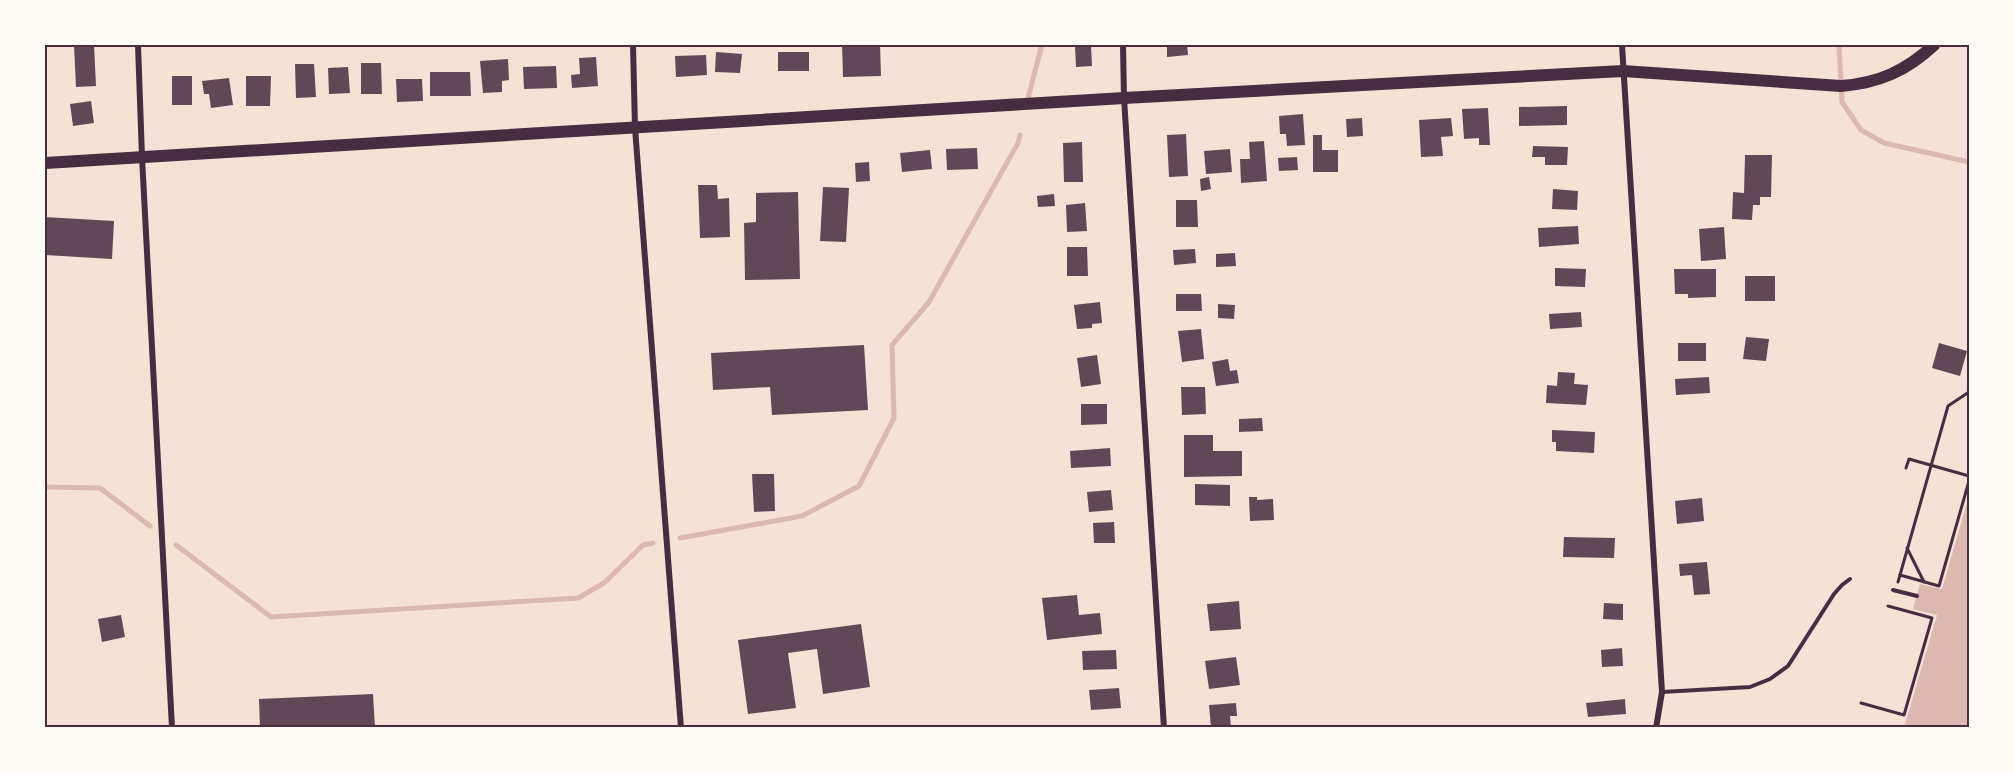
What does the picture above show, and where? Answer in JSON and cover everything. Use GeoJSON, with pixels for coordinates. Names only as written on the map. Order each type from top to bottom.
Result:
{"type":"FeatureCollection","features":[{"type":"Feature","properties":{"kind":"main road"},"geometry":{"type":"LineString","coordinates":[[45,163],[1124,98],[1623,71],[1834,86],[1895,74],[1934,45]]}},
{"type":"Feature","properties":{"kind":"street"},"geometry":{"type":"LineString","coordinates":[[138,45],[172,728]]}},
{"type":"Feature","properties":{"kind":"street"},"geometry":{"type":"LineString","coordinates":[[633,45],[635,128],[681,728]]}},
{"type":"Feature","properties":{"kind":"street"},"geometry":{"type":"LineString","coordinates":[[1123,45],[1124,98],[1164,728]]}},
{"type":"Feature","properties":{"kind":"street"},"geometry":{"type":"LineString","coordinates":[[1622,45],[1662,692],[1656,728]]}},
{"type":"Feature","properties":{"kind":"lane"},"geometry":{"type":"LineString","coordinates":[[1662,692],[1750,687],[1770,679],[1788,666],[1834,594],[1850,579]]}},
{"type":"Feature","properties":{"kind":"lane"},"geometry":{"type":"LineString","coordinates":[[1894,590],[1917,596]]}},
{"type":"Feature","properties":{"kind":"path"},"geometry":{"type":"LineString","coordinates":[[1894,590],[1948,406],[1969,392]]}},
{"type":"Feature","properties":{"kind":"path"},"geometry":{"type":"LineString","coordinates":[[1906,468],[1909,459],[1969,476]]}},
{"type":"Feature","properties":{"kind":"path"},"geometry":{"type":"LineString","coordinates":[[1900,575],[1939,586],[1969,481]]}},
{"type":"Feature","properties":{"kind":"path"},"geometry":{"type":"LineString","coordinates":[[1907,547],[1923,582]]}},
{"type":"Feature","properties":{"kind":"path"},"geometry":{"type":"LineString","coordinates":[[1861,703],[1904,715],[1929,629],[1932,618],[1888,606]]}},
{"type":"Feature","properties":{"kind":"shaded area"},"geometry":{"type":"Polygon","coordinates":[[[1969,496],[1969,728],[1904,728],[1937,615],[1913,609],[1920,584],[1942,589],[1969,496]]]}},
{"type":"Feature","properties":{"kind":"building"},"geometry":{"type":"Polygon","coordinates":[[[74,45],[94,45],[96,86],[76,87],[74,45]]]}},
{"type":"Feature","properties":{"kind":"building"},"geometry":{"type":"Polygon","coordinates":[[[842,45],[880,45],[881,76],[843,77],[842,45]]]}},
{"type":"Feature","properties":{"kind":"building"},"geometry":{"type":"Polygon","coordinates":[[[1075,45],[1091,45],[1092,66],[1076,67],[1075,45]]]}},
{"type":"Feature","properties":{"kind":"building"},"geometry":{"type":"Polygon","coordinates":[[[1167,45],[1187,45],[1188,55],[1167,57],[1167,45]]]}},
{"type":"Feature","properties":{"kind":"building"},"geometry":{"type":"Polygon","coordinates":[[[716,52],[742,54],[740,73],[715,72],[716,52]]]}},
{"type":"Feature","properties":{"kind":"building"},"geometry":{"type":"Polygon","coordinates":[[[778,52],[809,52],[809,71],[778,71],[778,52]]]}},
{"type":"Feature","properties":{"kind":"building"},"geometry":{"type":"Polygon","coordinates":[[[706,55],[707,75],[676,77],[675,56],[706,55]]]}},
{"type":"Feature","properties":{"kind":"building"},"geometry":{"type":"Polygon","coordinates":[[[596,57],[598,86],[572,88],[571,75],[580,74],[579,58],[596,57]]]}},
{"type":"Feature","properties":{"kind":"building"},"geometry":{"type":"Polygon","coordinates":[[[508,59],[509,80],[502,81],[502,92],[483,93],[480,61],[508,59]]]}},
{"type":"Feature","properties":{"kind":"building"},"geometry":{"type":"Polygon","coordinates":[[[361,63],[381,63],[382,94],[361,94],[361,63]]]}},
{"type":"Feature","properties":{"kind":"building"},"geometry":{"type":"Polygon","coordinates":[[[295,64],[314,64],[316,97],[296,98],[295,64]]]}},
{"type":"Feature","properties":{"kind":"building"},"geometry":{"type":"Polygon","coordinates":[[[556,66],[557,88],[524,89],[523,67],[556,66]]]}},
{"type":"Feature","properties":{"kind":"building"},"geometry":{"type":"Polygon","coordinates":[[[348,67],[350,93],[329,94],[328,68],[348,67]]]}},
{"type":"Feature","properties":{"kind":"building"},"geometry":{"type":"Polygon","coordinates":[[[430,72],[470,72],[471,96],[430,96],[430,72]]]}},
{"type":"Feature","properties":{"kind":"building"},"geometry":{"type":"Polygon","coordinates":[[[172,76],[192,76],[192,105],[172,105],[172,76]]]}},
{"type":"Feature","properties":{"kind":"building"},"geometry":{"type":"Polygon","coordinates":[[[246,76],[271,76],[270,106],[246,106],[246,76]]]}},
{"type":"Feature","properties":{"kind":"building"},"geometry":{"type":"Polygon","coordinates":[[[229,78],[233,105],[211,108],[209,94],[204,94],[202,81],[229,78]]]}},
{"type":"Feature","properties":{"kind":"building"},"geometry":{"type":"Polygon","coordinates":[[[396,79],[422,79],[423,101],[397,102],[396,79]]]}},
{"type":"Feature","properties":{"kind":"building"},"geometry":{"type":"Polygon","coordinates":[[[91,101],[94,123],[73,126],[70,104],[91,101]]]}},
{"type":"Feature","properties":{"kind":"building"},"geometry":{"type":"Polygon","coordinates":[[[1567,106],[1567,125],[1519,126],[1519,107],[1567,106]]]}},
{"type":"Feature","properties":{"kind":"building"},"geometry":{"type":"Polygon","coordinates":[[[1488,108],[1490,145],[1479,145],[1479,138],[1464,139],[1462,109],[1488,108]]]}},
{"type":"Feature","properties":{"kind":"building"},"geometry":{"type":"Polygon","coordinates":[[[1303,114],[1305,145],[1287,146],[1286,134],[1280,134],[1279,116],[1303,114]]]}},
{"type":"Feature","properties":{"kind":"building"},"geometry":{"type":"Polygon","coordinates":[[[1362,118],[1363,136],[1347,137],[1346,119],[1362,118]]]}},
{"type":"Feature","properties":{"kind":"building"},"geometry":{"type":"Polygon","coordinates":[[[1451,118],[1453,136],[1441,137],[1443,156],[1421,157],[1419,120],[1451,118]]]}},
{"type":"Feature","properties":{"kind":"building"},"geometry":{"type":"Polygon","coordinates":[[[1186,134],[1188,176],[1169,177],[1167,135],[1186,134]]]}},
{"type":"Feature","properties":{"kind":"building"},"geometry":{"type":"Polygon","coordinates":[[[1313,135],[1322,135],[1322,150],[1338,150],[1338,172],[1313,172],[1313,135]]]}},
{"type":"Feature","properties":{"kind":"building"},"geometry":{"type":"Polygon","coordinates":[[[1264,141],[1267,181],[1241,183],[1240,159],[1250,159],[1249,142],[1264,141]]]}},
{"type":"Feature","properties":{"kind":"building"},"geometry":{"type":"Polygon","coordinates":[[[1082,142],[1083,182],[1064,182],[1063,143],[1082,142]]]}},
{"type":"Feature","properties":{"kind":"building"},"geometry":{"type":"Polygon","coordinates":[[[1533,146],[1568,147],[1567,165],[1545,165],[1545,157],[1532,157],[1533,146]]]}},
{"type":"Feature","properties":{"kind":"building"},"geometry":{"type":"Polygon","coordinates":[[[977,148],[978,169],[947,170],[946,149],[977,148]]]}},
{"type":"Feature","properties":{"kind":"building"},"geometry":{"type":"Polygon","coordinates":[[[1230,149],[1232,172],[1206,174],[1204,151],[1230,149]]]}},
{"type":"Feature","properties":{"kind":"building"},"geometry":{"type":"Polygon","coordinates":[[[930,150],[932,169],[902,172],[900,153],[930,150]]]}},
{"type":"Feature","properties":{"kind":"building"},"geometry":{"type":"Polygon","coordinates":[[[1745,155],[1772,155],[1771,197],[1760,197],[1760,205],[1753,205],[1752,220],[1732,219],[1733,192],[1744,193],[1745,155]]]}},
{"type":"Feature","properties":{"kind":"building"},"geometry":{"type":"Polygon","coordinates":[[[1297,157],[1298,170],[1279,171],[1278,158],[1297,157]]]}},
{"type":"Feature","properties":{"kind":"building"},"geometry":{"type":"Polygon","coordinates":[[[869,162],[870,181],[856,182],[855,163],[869,162]]]}},
{"type":"Feature","properties":{"kind":"building"},"geometry":{"type":"Polygon","coordinates":[[[1209,177],[1211,189],[1201,191],[1200,179],[1209,177]]]}},
{"type":"Feature","properties":{"kind":"building"},"geometry":{"type":"Polygon","coordinates":[[[698,185],[717,185],[718,199],[729,198],[730,237],[700,238],[698,185]]]}},
{"type":"Feature","properties":{"kind":"building"},"geometry":{"type":"Polygon","coordinates":[[[823,187],[849,188],[846,242],[820,241],[823,187]]]}},
{"type":"Feature","properties":{"kind":"building"},"geometry":{"type":"Polygon","coordinates":[[[1553,189],[1578,191],[1577,210],[1552,209],[1553,189]]]}},
{"type":"Feature","properties":{"kind":"building"},"geometry":{"type":"Polygon","coordinates":[[[798,192],[800,279],[745,280],[744,223],[756,222],[756,193],[798,192]]]}},
{"type":"Feature","properties":{"kind":"building"},"geometry":{"type":"Polygon","coordinates":[[[1054,194],[1055,206],[1038,207],[1037,196],[1054,194]]]}},
{"type":"Feature","properties":{"kind":"building"},"geometry":{"type":"Polygon","coordinates":[[[1176,200],[1197,200],[1198,227],[1176,227],[1176,200]]]}},
{"type":"Feature","properties":{"kind":"building"},"geometry":{"type":"Polygon","coordinates":[[[1085,203],[1087,231],[1067,232],[1066,205],[1085,203]]]}},
{"type":"Feature","properties":{"kind":"building"},"geometry":{"type":"Polygon","coordinates":[[[45,217],[114,221],[112,259],[45,255],[45,217]]]}},
{"type":"Feature","properties":{"kind":"building"},"geometry":{"type":"Polygon","coordinates":[[[1578,226],[1579,244],[1539,247],[1538,228],[1578,226]]]}},
{"type":"Feature","properties":{"kind":"building"},"geometry":{"type":"Polygon","coordinates":[[[1724,227],[1726,259],[1701,261],[1699,229],[1724,227]]]}},
{"type":"Feature","properties":{"kind":"building"},"geometry":{"type":"Polygon","coordinates":[[[1067,247],[1087,247],[1088,276],[1067,276],[1067,247]]]}},
{"type":"Feature","properties":{"kind":"building"},"geometry":{"type":"Polygon","coordinates":[[[1195,249],[1196,263],[1174,265],[1173,250],[1195,249]]]}},
{"type":"Feature","properties":{"kind":"building"},"geometry":{"type":"Polygon","coordinates":[[[1235,253],[1236,266],[1216,267],[1216,254],[1235,253]]]}},
{"type":"Feature","properties":{"kind":"building"},"geometry":{"type":"Polygon","coordinates":[[[1555,268],[1586,269],[1585,287],[1555,286],[1555,268]]]}},
{"type":"Feature","properties":{"kind":"building"},"geometry":{"type":"Polygon","coordinates":[[[1674,269],[1716,269],[1716,297],[1688,298],[1688,294],[1675,294],[1674,269]]]}},
{"type":"Feature","properties":{"kind":"building"},"geometry":{"type":"Polygon","coordinates":[[[1745,276],[1775,276],[1775,301],[1745,301],[1745,276]]]}},
{"type":"Feature","properties":{"kind":"building"},"geometry":{"type":"Polygon","coordinates":[[[1176,294],[1201,294],[1202,311],[1176,311],[1176,294]]]}},
{"type":"Feature","properties":{"kind":"building"},"geometry":{"type":"Polygon","coordinates":[[[1100,302],[1102,323],[1092,324],[1092,328],[1077,329],[1074,305],[1100,302]]]}},
{"type":"Feature","properties":{"kind":"building"},"geometry":{"type":"Polygon","coordinates":[[[1218,304],[1235,305],[1234,319],[1218,318],[1218,304]]]}},
{"type":"Feature","properties":{"kind":"building"},"geometry":{"type":"Polygon","coordinates":[[[1581,312],[1582,327],[1550,329],[1549,314],[1581,312]]]}},
{"type":"Feature","properties":{"kind":"building"},"geometry":{"type":"Polygon","coordinates":[[[1201,329],[1204,359],[1182,362],[1178,331],[1201,329]]]}},
{"type":"Feature","properties":{"kind":"building"},"geometry":{"type":"Polygon","coordinates":[[[1746,337],[1769,339],[1766,361],[1743,359],[1746,337]]]}},
{"type":"Feature","properties":{"kind":"building"},"geometry":{"type":"Polygon","coordinates":[[[1678,343],[1706,343],[1706,361],[1678,361],[1678,343]]]}},
{"type":"Feature","properties":{"kind":"building"},"geometry":{"type":"Polygon","coordinates":[[[1939,343],[1967,351],[1960,376],[1932,368],[1939,343]]]}},
{"type":"Feature","properties":{"kind":"building"},"geometry":{"type":"Polygon","coordinates":[[[864,345],[868,410],[772,415],[770,387],[713,390],[711,353],[864,345]]]}},
{"type":"Feature","properties":{"kind":"building"},"geometry":{"type":"Polygon","coordinates":[[[1097,355],[1101,384],[1081,387],[1077,358],[1097,355]]]}},
{"type":"Feature","properties":{"kind":"building"},"geometry":{"type":"Polygon","coordinates":[[[1228,359],[1230,371],[1237,370],[1239,383],[1216,386],[1212,362],[1228,359]]]}},
{"type":"Feature","properties":{"kind":"building"},"geometry":{"type":"Polygon","coordinates":[[[1558,372],[1575,373],[1574,384],[1588,385],[1586,405],[1546,403],[1547,385],[1557,386],[1558,372]]]}},
{"type":"Feature","properties":{"kind":"building"},"geometry":{"type":"Polygon","coordinates":[[[1709,377],[1710,393],[1676,395],[1675,379],[1709,377]]]}},
{"type":"Feature","properties":{"kind":"building"},"geometry":{"type":"Polygon","coordinates":[[[1181,387],[1205,387],[1206,414],[1182,415],[1181,387]]]}},
{"type":"Feature","properties":{"kind":"building"},"geometry":{"type":"Polygon","coordinates":[[[1081,404],[1107,404],[1107,424],[1081,425],[1081,404]]]}},
{"type":"Feature","properties":{"kind":"building"},"geometry":{"type":"Polygon","coordinates":[[[1262,418],[1263,431],[1239,432],[1239,419],[1262,418]]]}},
{"type":"Feature","properties":{"kind":"building"},"geometry":{"type":"Polygon","coordinates":[[[1552,430],[1595,432],[1594,453],[1556,451],[1556,442],[1552,442],[1552,430]]]}},
{"type":"Feature","properties":{"kind":"building"},"geometry":{"type":"Polygon","coordinates":[[[1184,435],[1213,435],[1213,451],[1242,451],[1242,476],[1184,477],[1184,435]]]}},
{"type":"Feature","properties":{"kind":"building"},"geometry":{"type":"Polygon","coordinates":[[[1110,448],[1111,466],[1071,468],[1070,451],[1110,448]]]}},
{"type":"Feature","properties":{"kind":"building"},"geometry":{"type":"Polygon","coordinates":[[[752,474],[774,474],[775,511],[754,512],[752,474]]]}},
{"type":"Feature","properties":{"kind":"building"},"geometry":{"type":"Polygon","coordinates":[[[1195,484],[1230,485],[1230,506],[1195,505],[1195,484]]]}},
{"type":"Feature","properties":{"kind":"building"},"geometry":{"type":"Polygon","coordinates":[[[1111,490],[1113,510],[1089,512],[1087,492],[1111,490]]]}},
{"type":"Feature","properties":{"kind":"building"},"geometry":{"type":"Polygon","coordinates":[[[1249,497],[1257,497],[1257,500],[1273,499],[1274,520],[1250,521],[1249,497]]]}},
{"type":"Feature","properties":{"kind":"building"},"geometry":{"type":"Polygon","coordinates":[[[1702,498],[1704,521],[1677,524],[1675,501],[1702,498]]]}},
{"type":"Feature","properties":{"kind":"building"},"geometry":{"type":"Polygon","coordinates":[[[1114,522],[1115,543],[1094,543],[1093,523],[1114,522]]]}},
{"type":"Feature","properties":{"kind":"building"},"geometry":{"type":"Polygon","coordinates":[[[1564,537],[1615,538],[1614,558],[1563,557],[1564,537]]]}},
{"type":"Feature","properties":{"kind":"building"},"geometry":{"type":"Polygon","coordinates":[[[1707,562],[1710,594],[1694,595],[1692,575],[1680,576],[1679,564],[1707,562]]]}},
{"type":"Feature","properties":{"kind":"building"},"geometry":{"type":"Polygon","coordinates":[[[1077,595],[1079,615],[1100,613],[1102,634],[1047,640],[1042,598],[1077,595]]]}},
{"type":"Feature","properties":{"kind":"building"},"geometry":{"type":"Polygon","coordinates":[[[1239,601],[1241,629],[1210,631],[1207,604],[1239,601]]]}},
{"type":"Feature","properties":{"kind":"building"},"geometry":{"type":"Polygon","coordinates":[[[1604,603],[1623,604],[1623,620],[1603,619],[1604,603]]]}},
{"type":"Feature","properties":{"kind":"building"},"geometry":{"type":"Polygon","coordinates":[[[121,615],[125,637],[102,642],[98,619],[121,615]]]}},
{"type":"Feature","properties":{"kind":"building"},"geometry":{"type":"Polygon","coordinates":[[[861,624],[870,687],[823,694],[817,649],[788,653],[796,708],[748,714],[738,640],[861,624]]]}},
{"type":"Feature","properties":{"kind":"building"},"geometry":{"type":"Polygon","coordinates":[[[1622,648],[1623,666],[1602,667],[1601,650],[1622,648]]]}},
{"type":"Feature","properties":{"kind":"building"},"geometry":{"type":"Polygon","coordinates":[[[1116,650],[1117,669],[1083,670],[1082,651],[1116,650]]]}},
{"type":"Feature","properties":{"kind":"building"},"geometry":{"type":"Polygon","coordinates":[[[1236,657],[1240,685],[1209,689],[1205,661],[1236,657]]]}},
{"type":"Feature","properties":{"kind":"building"},"geometry":{"type":"Polygon","coordinates":[[[1119,688],[1121,708],[1091,710],[1089,690],[1119,688]]]}},
{"type":"Feature","properties":{"kind":"building"},"geometry":{"type":"Polygon","coordinates":[[[373,694],[375,728],[260,728],[259,699],[373,694]]]}},
{"type":"Feature","properties":{"kind":"building"},"geometry":{"type":"Polygon","coordinates":[[[1625,699],[1626,714],[1588,717],[1586,703],[1625,699]]]}},
{"type":"Feature","properties":{"kind":"building"},"geometry":{"type":"Polygon","coordinates":[[[1236,703],[1237,716],[1230,716],[1231,728],[1211,728],[1209,705],[1236,703]]]}},
{"type":"Feature","properties":{"kind":"waterway"},"geometry":{"type":"LineString","coordinates":[[1027,102],[1043,45]]}},
{"type":"Feature","properties":{"kind":"waterway"},"geometry":{"type":"LineString","coordinates":[[1839,45],[1842,102],[1861,130],[1884,143],[1969,162]]}},
{"type":"Feature","properties":{"kind":"waterway"},"geometry":{"type":"LineString","coordinates":[[680,538],[802,516],[859,486],[894,418],[892,345],[929,302],[1018,143],[1020,135]]}},
{"type":"Feature","properties":{"kind":"waterway"},"geometry":{"type":"LineString","coordinates":[[45,487],[100,488],[150,526]]}},
{"type":"Feature","properties":{"kind":"waterway"},"geometry":{"type":"LineString","coordinates":[[176,545],[271,617],[578,598],[604,583],[643,545],[653,543]]}}]}
